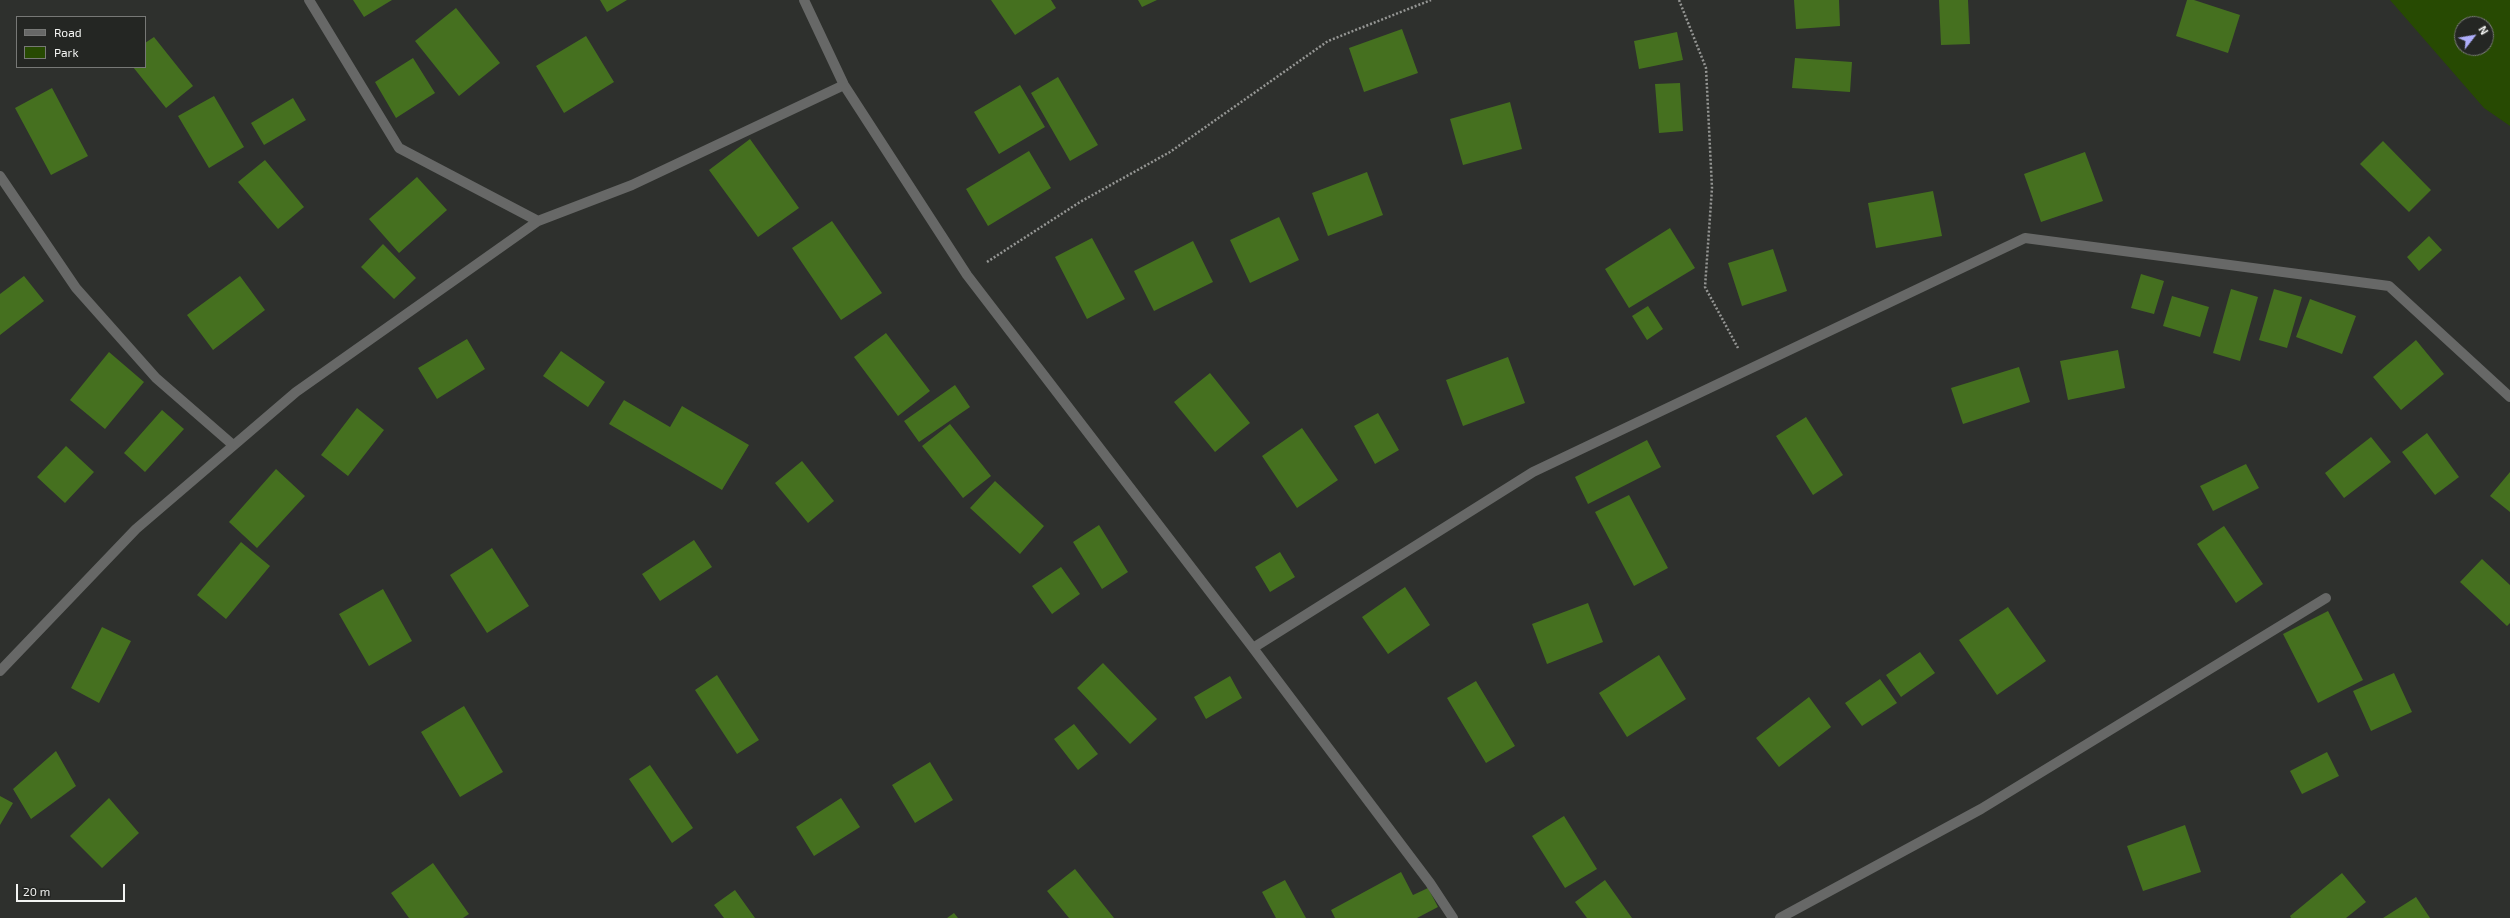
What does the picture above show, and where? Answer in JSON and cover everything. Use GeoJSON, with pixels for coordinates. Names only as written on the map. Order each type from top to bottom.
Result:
{"type":"FeatureCollection","features":[{"type":"Feature","properties":{"kind":"street"},"geometry":{"type":"LineString","coordinates":[[309,0],[399,148],[538,221]]}},
{"type":"Feature","properties":{"kind":"street"},"geometry":{"type":"LineString","coordinates":[[804,0],[844,85],[967,276],[1253,648],[1430,883],[1453,918]]}},
{"type":"Feature","properties":{"kind":"street"},"geometry":{"type":"LineString","coordinates":[[0,670],[136,529],[296,392],[538,221],[632,185],[844,85]]}},
{"type":"Feature","properties":{"kind":"street"},"geometry":{"type":"LineString","coordinates":[[0,176],[76,288],[156,378],[234,445]]}},
{"type":"Feature","properties":{"kind":"street"},"geometry":{"type":"LineString","coordinates":[[1253,648],[1533,472],[2025,238],[2389,286],[2510,397]]}},
{"type":"Feature","properties":{"kind":"street"},"geometry":{"type":"LineString","coordinates":[[1780,918],[1981,809],[2326,598]]}},
{"type":"Feature","properties":{"kind":"path"},"geometry":{"type":"LineString","coordinates":[[967,276],[1080,202],[1170,152],[1328,41],[1431,0]]}},
{"type":"Feature","properties":{"kind":"path"},"geometry":{"type":"LineString","coordinates":[[1679,0],[1706,68],[1712,188],[1705,287],[1749,369]]}},
{"type":"Feature","properties":{"kind":"green space"},"geometry":{"type":"Polygon","coordinates":[[[2390,0],[2510,0],[2510,126],[2484,108],[2390,0]]]}},
{"type":"Feature","properties":{"kind":"building"},"geometry":{"type":"Polygon","coordinates":[[[353,0],[392,0],[364,17],[353,0]]]}},
{"type":"Feature","properties":{"kind":"building"},"geometry":{"type":"Polygon","coordinates":[[[600,0],[627,0],[607,12],[600,0]]]}},
{"type":"Feature","properties":{"kind":"building"},"geometry":{"type":"Polygon","coordinates":[[[991,0],[1051,0],[1056,8],[1015,35],[991,0]]]}},
{"type":"Feature","properties":{"kind":"building"},"geometry":{"type":"Polygon","coordinates":[[[1138,0],[1157,0],[1142,7],[1138,0]]]}},
{"type":"Feature","properties":{"kind":"building"},"geometry":{"type":"Polygon","coordinates":[[[1794,0],[1839,0],[1840,26],[1796,29],[1794,0]]]}},
{"type":"Feature","properties":{"kind":"building"},"geometry":{"type":"Polygon","coordinates":[[[1939,0],[1968,0],[1970,44],[1941,45],[1939,0]]]}},
{"type":"Feature","properties":{"kind":"building"},"geometry":{"type":"Polygon","coordinates":[[[2187,0],[2194,0],[2240,15],[2228,53],[2176,36],[2187,0]]]}},
{"type":"Feature","properties":{"kind":"building"},"geometry":{"type":"Polygon","coordinates":[[[456,8],[500,63],[459,96],[415,41],[456,8]]]}},
{"type":"Feature","properties":{"kind":"building"},"geometry":{"type":"Polygon","coordinates":[[[1402,29],[1418,73],[1364,92],[1349,48],[1402,29]]]}},
{"type":"Feature","properties":{"kind":"building"},"geometry":{"type":"Polygon","coordinates":[[[1677,32],[1683,60],[1639,69],[1634,41],[1677,32]]]}},
{"type":"Feature","properties":{"kind":"building"},"geometry":{"type":"Polygon","coordinates":[[[586,36],[614,82],[564,113],[536,66],[586,36]]]}},
{"type":"Feature","properties":{"kind":"building"},"geometry":{"type":"Polygon","coordinates":[[[154,37],[193,86],[166,108],[134,68],[146,68],[146,42],[154,37]]]}},
{"type":"Feature","properties":{"kind":"building"},"geometry":{"type":"Polygon","coordinates":[[[413,58],[435,93],[396,118],[375,82],[413,58]]]}},
{"type":"Feature","properties":{"kind":"building"},"geometry":{"type":"Polygon","coordinates":[[[1795,58],[1852,62],[1850,92],[1792,88],[1795,58]]]}},
{"type":"Feature","properties":{"kind":"building"},"geometry":{"type":"Polygon","coordinates":[[[1058,77],[1098,145],[1070,161],[1031,93],[1058,77]]]}},
{"type":"Feature","properties":{"kind":"building"},"geometry":{"type":"Polygon","coordinates":[[[1680,83],[1683,131],[1659,133],[1655,84],[1680,83]]]}},
{"type":"Feature","properties":{"kind":"building"},"geometry":{"type":"Polygon","coordinates":[[[1020,85],[1045,127],[999,154],[974,112],[1020,85]]]}},
{"type":"Feature","properties":{"kind":"building"},"geometry":{"type":"Polygon","coordinates":[[[52,88],[88,156],[51,175],[15,108],[52,88]]]}},
{"type":"Feature","properties":{"kind":"building"},"geometry":{"type":"Polygon","coordinates":[[[214,96],[244,147],[209,168],[178,116],[214,96]]]}},
{"type":"Feature","properties":{"kind":"building"},"geometry":{"type":"Polygon","coordinates":[[[293,98],[306,120],[264,145],[251,123],[293,98]]]}},
{"type":"Feature","properties":{"kind":"building"},"geometry":{"type":"Polygon","coordinates":[[[1510,102],[1522,149],[1463,165],[1450,119],[1510,102]]]}},
{"type":"Feature","properties":{"kind":"building"},"geometry":{"type":"Polygon","coordinates":[[[750,139],[799,208],[758,237],[709,170],[750,139]]]}},
{"type":"Feature","properties":{"kind":"building"},"geometry":{"type":"Polygon","coordinates":[[[2383,141],[2431,190],[2409,212],[2360,164],[2383,141]]]}},
{"type":"Feature","properties":{"kind":"building"},"geometry":{"type":"Polygon","coordinates":[[[1029,151],[1051,188],[988,226],[966,189],[1029,151]]]}},
{"type":"Feature","properties":{"kind":"building"},"geometry":{"type":"Polygon","coordinates":[[[2085,152],[2103,201],[2041,222],[2024,174],[2085,152]]]}},
{"type":"Feature","properties":{"kind":"building"},"geometry":{"type":"Polygon","coordinates":[[[265,160],[304,207],[278,229],[238,182],[265,160]]]}},
{"type":"Feature","properties":{"kind":"building"},"geometry":{"type":"Polygon","coordinates":[[[1367,172],[1383,215],[1328,236],[1312,193],[1367,172]]]}},
{"type":"Feature","properties":{"kind":"building"},"geometry":{"type":"Polygon","coordinates":[[[417,177],[447,210],[399,253],[369,219],[417,177]]]}},
{"type":"Feature","properties":{"kind":"building"},"geometry":{"type":"Polygon","coordinates":[[[1933,191],[1942,236],[1876,248],[1868,203],[1933,191]]]}},
{"type":"Feature","properties":{"kind":"building"},"geometry":{"type":"Polygon","coordinates":[[[1279,217],[1299,260],[1250,283],[1230,240],[1279,217]]]}},
{"type":"Feature","properties":{"kind":"building"},"geometry":{"type":"Polygon","coordinates":[[[832,221],[882,293],[841,320],[792,248],[832,221]]]}},
{"type":"Feature","properties":{"kind":"building"},"geometry":{"type":"Polygon","coordinates":[[[1670,228],[1695,268],[1629,308],[1605,269],[1670,228]]]}},
{"type":"Feature","properties":{"kind":"building"},"geometry":{"type":"Polygon","coordinates":[[[2429,236],[2442,250],[2419,271],[2407,257],[2429,236]]]}},
{"type":"Feature","properties":{"kind":"building"},"geometry":{"type":"Polygon","coordinates":[[[1092,238],[1125,299],[1087,319],[1055,257],[1092,238]]]}},
{"type":"Feature","properties":{"kind":"building"},"geometry":{"type":"Polygon","coordinates":[[[1193,241],[1213,282],[1154,311],[1134,271],[1193,241]]]}},
{"type":"Feature","properties":{"kind":"building"},"geometry":{"type":"Polygon","coordinates":[[[383,244],[416,278],[394,299],[361,267],[383,244]]]}},
{"type":"Feature","properties":{"kind":"building"},"geometry":{"type":"Polygon","coordinates":[[[1773,249],[1787,291],[1742,306],[1728,263],[1773,249]]]}},
{"type":"Feature","properties":{"kind":"building"},"geometry":{"type":"Polygon","coordinates":[[[2141,274],[2164,281],[2154,314],[2131,308],[2141,274]]]}},
{"type":"Feature","properties":{"kind":"building"},"geometry":{"type":"Polygon","coordinates":[[[24,276],[44,301],[0,335],[0,294],[24,276]]]}},
{"type":"Feature","properties":{"kind":"building"},"geometry":{"type":"Polygon","coordinates":[[[240,276],[265,310],[213,350],[187,315],[240,276]]]}},
{"type":"Feature","properties":{"kind":"building"},"geometry":{"type":"Polygon","coordinates":[[[2231,289],[2258,297],[2240,361],[2213,353],[2231,289]]]}},
{"type":"Feature","properties":{"kind":"building"},"geometry":{"type":"Polygon","coordinates":[[[2274,289],[2302,297],[2287,348],[2259,340],[2274,289]]]}},
{"type":"Feature","properties":{"kind":"building"},"geometry":{"type":"Polygon","coordinates":[[[2172,296],[2209,307],[2200,337],[2163,326],[2172,296]]]}},
{"type":"Feature","properties":{"kind":"building"},"geometry":{"type":"Polygon","coordinates":[[[2310,299],[2356,316],[2342,354],[2296,337],[2310,299]]]}},
{"type":"Feature","properties":{"kind":"building"},"geometry":{"type":"Polygon","coordinates":[[[1648,306],[1663,329],[1647,340],[1632,316],[1648,306]]]}},
{"type":"Feature","properties":{"kind":"building"},"geometry":{"type":"Polygon","coordinates":[[[886,333],[930,391],[898,416],[854,357],[886,333]]]}},
{"type":"Feature","properties":{"kind":"building"},"geometry":{"type":"Polygon","coordinates":[[[467,339],[485,369],[437,399],[418,368],[467,339]]]}},
{"type":"Feature","properties":{"kind":"building"},"geometry":{"type":"Polygon","coordinates":[[[2416,340],[2444,374],[2401,410],[2373,377],[2416,340]]]}},
{"type":"Feature","properties":{"kind":"building"},"geometry":{"type":"Polygon","coordinates":[[[2118,350],[2125,388],[2068,400],[2060,361],[2118,350]]]}},
{"type":"Feature","properties":{"kind":"building"},"geometry":{"type":"Polygon","coordinates":[[[561,351],[605,382],[588,407],[543,376],[561,351]]]}},
{"type":"Feature","properties":{"kind":"building"},"geometry":{"type":"Polygon","coordinates":[[[109,352],[144,382],[105,429],[70,400],[109,352]]]}},
{"type":"Feature","properties":{"kind":"building"},"geometry":{"type":"Polygon","coordinates":[[[1508,357],[1525,403],[1463,426],[1446,380],[1508,357]]]}},
{"type":"Feature","properties":{"kind":"building"},"geometry":{"type":"Polygon","coordinates":[[[2019,367],[2030,402],[1963,424],[1951,388],[2019,367]]]}},
{"type":"Feature","properties":{"kind":"building"},"geometry":{"type":"Polygon","coordinates":[[[1210,373],[1250,423],[1215,452],[1174,402],[1210,373]]]}},
{"type":"Feature","properties":{"kind":"building"},"geometry":{"type":"Polygon","coordinates":[[[955,385],[970,407],[919,442],[904,421],[955,385]]]}},
{"type":"Feature","properties":{"kind":"building"},"geometry":{"type":"Polygon","coordinates":[[[624,400],[670,427],[682,406],[749,445],[722,490],[609,424],[624,400]]]}},
{"type":"Feature","properties":{"kind":"building"},"geometry":{"type":"Polygon","coordinates":[[[357,408],[384,430],[348,476],[321,455],[357,408]]]}},
{"type":"Feature","properties":{"kind":"building"},"geometry":{"type":"Polygon","coordinates":[[[162,410],[184,429],[145,472],[124,453],[162,410]]]}},
{"type":"Feature","properties":{"kind":"building"},"geometry":{"type":"Polygon","coordinates":[[[1378,413],[1399,450],[1375,464],[1354,426],[1378,413]]]}},
{"type":"Feature","properties":{"kind":"building"},"geometry":{"type":"Polygon","coordinates":[[[1806,417],[1843,475],[1813,495],[1776,436],[1806,417]]]}},
{"type":"Feature","properties":{"kind":"building"},"geometry":{"type":"Polygon","coordinates":[[[950,424],[991,476],[963,498],[922,446],[950,424]]]}},
{"type":"Feature","properties":{"kind":"building"},"geometry":{"type":"Polygon","coordinates":[[[1302,428],[1338,480],[1297,508],[1262,456],[1302,428]]]}},
{"type":"Feature","properties":{"kind":"building"},"geometry":{"type":"Polygon","coordinates":[[[2427,433],[2459,477],[2435,495],[2402,452],[2427,433]]]}},
{"type":"Feature","properties":{"kind":"building"},"geometry":{"type":"Polygon","coordinates":[[[2371,437],[2391,462],[2344,498],[2325,473],[2371,437]]]}},
{"type":"Feature","properties":{"kind":"building"},"geometry":{"type":"Polygon","coordinates":[[[1647,440],[1661,467],[1588,504],[1575,477],[1647,440]]]}},
{"type":"Feature","properties":{"kind":"building"},"geometry":{"type":"Polygon","coordinates":[[[66,446],[94,472],[65,503],[37,477],[66,446]]]}},
{"type":"Feature","properties":{"kind":"building"},"geometry":{"type":"Polygon","coordinates":[[[802,461],[834,501],[808,523],[775,483],[802,461]]]}},
{"type":"Feature","properties":{"kind":"building"},"geometry":{"type":"Polygon","coordinates":[[[2246,464],[2259,488],[2213,511],[2200,486],[2246,464]]]}},
{"type":"Feature","properties":{"kind":"building"},"geometry":{"type":"Polygon","coordinates":[[[276,469],[305,496],[257,548],[229,522],[276,469]]]}},
{"type":"Feature","properties":{"kind":"building"},"geometry":{"type":"Polygon","coordinates":[[[2510,472],[2510,512],[2490,496],[2510,472]]]}},
{"type":"Feature","properties":{"kind":"building"},"geometry":{"type":"Polygon","coordinates":[[[995,481],[1044,526],[1020,554],[970,508],[995,481]]]}},
{"type":"Feature","properties":{"kind":"building"},"geometry":{"type":"Polygon","coordinates":[[[1629,495],[1668,568],[1634,586],[1595,512],[1629,495]]]}},
{"type":"Feature","properties":{"kind":"building"},"geometry":{"type":"Polygon","coordinates":[[[1099,525],[1128,572],[1102,589],[1073,542],[1099,525]]]}},
{"type":"Feature","properties":{"kind":"building"},"geometry":{"type":"Polygon","coordinates":[[[2224,526],[2263,584],[2236,603],[2197,544],[2224,526]]]}},
{"type":"Feature","properties":{"kind":"building"},"geometry":{"type":"Polygon","coordinates":[[[694,540],[712,567],[660,601],[642,574],[694,540]]]}},
{"type":"Feature","properties":{"kind":"building"},"geometry":{"type":"Polygon","coordinates":[[[241,542],[270,566],[226,619],[197,595],[241,542]]]}},
{"type":"Feature","properties":{"kind":"building"},"geometry":{"type":"Polygon","coordinates":[[[492,548],[529,606],[487,633],[450,575],[492,548]]]}},
{"type":"Feature","properties":{"kind":"building"},"geometry":{"type":"Polygon","coordinates":[[[1280,552],[1295,577],[1270,592],[1255,567],[1280,552]]]}},
{"type":"Feature","properties":{"kind":"building"},"geometry":{"type":"Polygon","coordinates":[[[2482,559],[2510,585],[2510,623],[2507,626],[2460,582],[2482,559]]]}},
{"type":"Feature","properties":{"kind":"building"},"geometry":{"type":"Polygon","coordinates":[[[1061,567],[1080,594],[1052,614],[1032,586],[1061,567]]]}},
{"type":"Feature","properties":{"kind":"building"},"geometry":{"type":"Polygon","coordinates":[[[1405,587],[1430,625],[1388,654],[1362,617],[1405,587]]]}},
{"type":"Feature","properties":{"kind":"building"},"geometry":{"type":"Polygon","coordinates":[[[383,589],[412,641],[369,666],[339,614],[383,589]]]}},
{"type":"Feature","properties":{"kind":"building"},"geometry":{"type":"Polygon","coordinates":[[[1588,603],[1603,642],[1547,664],[1532,624],[1588,603]]]}},
{"type":"Feature","properties":{"kind":"building"},"geometry":{"type":"Polygon","coordinates":[[[2008,607],[2046,661],[1997,695],[1959,640],[2008,607]]]}},
{"type":"Feature","properties":{"kind":"building"},"geometry":{"type":"Polygon","coordinates":[[[2328,611],[2363,680],[2318,703],[2283,634],[2328,611]]]}},
{"type":"Feature","properties":{"kind":"building"},"geometry":{"type":"Polygon","coordinates":[[[102,627],[131,641],[99,703],[71,688],[102,627]]]}},
{"type":"Feature","properties":{"kind":"building"},"geometry":{"type":"Polygon","coordinates":[[[1920,652],[1935,673],[1901,697],[1886,675],[1920,652]]]}},
{"type":"Feature","properties":{"kind":"building"},"geometry":{"type":"Polygon","coordinates":[[[1659,655],[1686,699],[1627,737],[1599,693],[1659,655]]]}},
{"type":"Feature","properties":{"kind":"building"},"geometry":{"type":"Polygon","coordinates":[[[1103,663],[1157,719],[1130,744],[1077,688],[1103,663]]]}},
{"type":"Feature","properties":{"kind":"building"},"geometry":{"type":"Polygon","coordinates":[[[2394,673],[2412,712],[2371,731],[2353,691],[2394,673]]]}},
{"type":"Feature","properties":{"kind":"building"},"geometry":{"type":"Polygon","coordinates":[[[717,675],[759,740],[737,754],[695,690],[717,675]]]}},
{"type":"Feature","properties":{"kind":"building"},"geometry":{"type":"Polygon","coordinates":[[[1230,676],[1242,698],[1206,719],[1194,697],[1230,676]]]}},
{"type":"Feature","properties":{"kind":"building"},"geometry":{"type":"Polygon","coordinates":[[[1880,679],[1897,703],[1862,726],[1845,703],[1880,679]]]}},
{"type":"Feature","properties":{"kind":"building"},"geometry":{"type":"Polygon","coordinates":[[[1476,681],[1515,746],[1486,763],[1447,698],[1476,681]]]}},
{"type":"Feature","properties":{"kind":"building"},"geometry":{"type":"Polygon","coordinates":[[[1809,697],[1831,727],[1779,767],[1756,738],[1809,697]]]}},
{"type":"Feature","properties":{"kind":"building"},"geometry":{"type":"Polygon","coordinates":[[[464,706],[503,772],[460,797],[421,732],[464,706]]]}},
{"type":"Feature","properties":{"kind":"building"},"geometry":{"type":"Polygon","coordinates":[[[1074,724],[1098,754],[1078,770],[1054,739],[1074,724]]]}},
{"type":"Feature","properties":{"kind":"building"},"geometry":{"type":"Polygon","coordinates":[[[56,751],[76,786],[31,819],[13,789],[56,751]]]}},
{"type":"Feature","properties":{"kind":"building"},"geometry":{"type":"Polygon","coordinates":[[[2327,752],[2339,776],[2302,794],[2290,771],[2327,752]]]}},
{"type":"Feature","properties":{"kind":"building"},"geometry":{"type":"Polygon","coordinates":[[[930,762],[953,800],[915,823],[892,785],[930,762]]]}},
{"type":"Feature","properties":{"kind":"building"},"geometry":{"type":"Polygon","coordinates":[[[650,765],[693,828],[672,843],[629,779],[650,765]]]}},
{"type":"Feature","properties":{"kind":"building"},"geometry":{"type":"Polygon","coordinates":[[[0,796],[13,803],[0,825],[0,796]]]}},
{"type":"Feature","properties":{"kind":"building"},"geometry":{"type":"Polygon","coordinates":[[[109,798],[139,833],[102,868],[70,836],[109,798]]]}},
{"type":"Feature","properties":{"kind":"building"},"geometry":{"type":"Polygon","coordinates":[[[841,798],[860,827],[814,856],[796,827],[841,798]]]}},
{"type":"Feature","properties":{"kind":"building"},"geometry":{"type":"Polygon","coordinates":[[[1564,816],[1597,869],[1565,888],[1532,836],[1564,816]]]}},
{"type":"Feature","properties":{"kind":"building"},"geometry":{"type":"Polygon","coordinates":[[[2185,825],[2201,872],[2143,891],[2127,846],[2185,825]]]}},
{"type":"Feature","properties":{"kind":"building"},"geometry":{"type":"Polygon","coordinates":[[[433,863],[469,914],[463,918],[409,918],[391,893],[433,863]]]}},
{"type":"Feature","properties":{"kind":"building"},"geometry":{"type":"Polygon","coordinates":[[[1075,869],[1114,918],[1069,918],[1047,891],[1075,869]]]}},
{"type":"Feature","properties":{"kind":"building"},"geometry":{"type":"Polygon","coordinates":[[[1401,872],[1413,895],[1428,888],[1438,907],[1417,918],[1335,918],[1331,910],[1401,872]]]}},
{"type":"Feature","properties":{"kind":"building"},"geometry":{"type":"Polygon","coordinates":[[[2342,873],[2366,902],[2346,918],[2291,918],[2290,916],[2342,873]]]}},
{"type":"Feature","properties":{"kind":"building"},"geometry":{"type":"Polygon","coordinates":[[[1285,880],[1306,918],[1276,918],[1262,892],[1285,880]]]}},
{"type":"Feature","properties":{"kind":"building"},"geometry":{"type":"Polygon","coordinates":[[[1605,880],[1632,918],[1587,918],[1575,902],[1605,880]]]}},
{"type":"Feature","properties":{"kind":"building"},"geometry":{"type":"Polygon","coordinates":[[[735,890],[755,918],[724,918],[714,905],[735,890]]]}},
{"type":"Feature","properties":{"kind":"building"},"geometry":{"type":"Polygon","coordinates":[[[2416,897],[2430,918],[2383,918],[2416,897]]]}},
{"type":"Feature","properties":{"kind":"building"},"geometry":{"type":"Polygon","coordinates":[[[954,913],[958,918],[947,918],[954,913]]]}}]}
